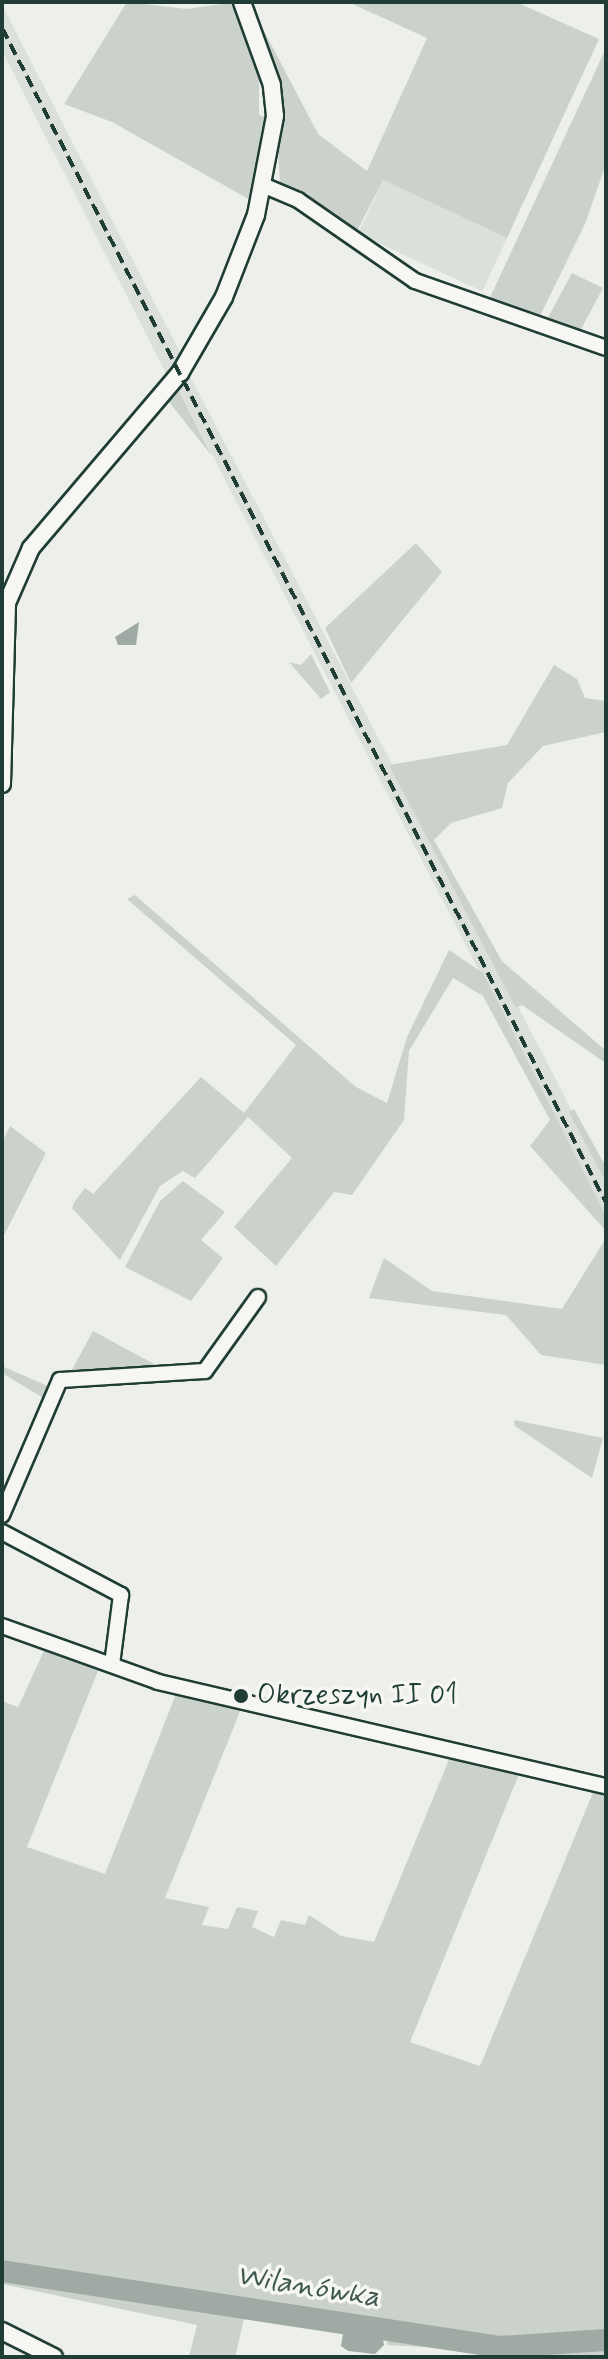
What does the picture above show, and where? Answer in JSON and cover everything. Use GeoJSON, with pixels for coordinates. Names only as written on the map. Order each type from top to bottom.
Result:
{"type":"FeatureCollection","features":[{"type":"Feature","properties":{"kind":"street"},"geometry":{"type":"LineString","coordinates":[[2,784],[7,603],[31,548],[180,373],[224,297],[265,186],[274,142],[272,85],[242,2]]}},
{"type":"Feature","properties":{"kind":"street"},"geometry":{"type":"LineString","coordinates":[[265,186],[298,200],[415,281],[606,348]]}},
{"type":"Feature","properties":{"kind":"street"},"geometry":{"type":"LineString","coordinates":[[2,1515],[60,1380],[205,1371],[258,1297]]}},
{"type":"Feature","properties":{"kind":"street"},"geometry":{"type":"LineString","coordinates":[[2,1532],[119,1592],[125,1609],[112,1664]]}},
{"type":"Feature","properties":{"kind":"street"},"geometry":{"type":"LineString","coordinates":[[2,1626],[112,1664],[246,1704],[606,1786]]}},
{"type":"Feature","properties":{"kind":"street"},"geometry":{"type":"LineString","coordinates":[[2,2331],[54,2357]]}},
{"type":"Feature","properties":{"kind":"shaded area"},"geometry":{"type":"Polygon","coordinates":[[[127,2],[187,9],[235,2],[259,74],[259,115],[269,118],[252,201],[112,122],[64,104],[127,2]]]}},
{"type":"Feature","properties":{"kind":"shaded area"},"geometry":{"type":"Polygon","coordinates":[[[249,2],[318,134],[367,171],[427,38],[348,2],[516,2],[599,39],[507,238],[383,180],[356,233],[280,184],[273,61],[249,2]]]}},
{"type":"Feature","properties":{"kind":"shaded area"},"geometry":{"type":"Polygon","coordinates":[[[2,5],[184,360],[167,375],[2,51],[2,5]]]}},
{"type":"Feature","properties":{"kind":"shaded area"},"geometry":{"type":"Polygon","coordinates":[[[606,48],[606,164],[585,224],[538,320],[487,304],[606,48]]]}},
{"type":"Feature","properties":{"kind":"shaded area"},"geometry":{"type":"Polygon","coordinates":[[[383,180],[507,238],[482,291],[358,233],[383,180]]]}},
{"type":"Feature","properties":{"kind":"shaded area"},"geometry":{"type":"Polygon","coordinates":[[[572,273],[603,288],[579,333],[545,323],[572,273]]]}},
{"type":"Feature","properties":{"kind":"shaded area"},"geometry":{"type":"Polygon","coordinates":[[[191,378],[564,1095],[606,1183],[606,1216],[178,389],[191,378]]]}},
{"type":"Feature","properties":{"kind":"shaded area"},"geometry":{"type":"Polygon","coordinates":[[[178,389],[212,456],[169,402],[178,389]]]}},
{"type":"Feature","properties":{"kind":"shaded area"},"geometry":{"type":"Polygon","coordinates":[[[416,543],[442,572],[351,683],[325,628],[416,543]]]}},
{"type":"Feature","properties":{"kind":"shaded area"},"geometry":{"type":"Polygon","coordinates":[[[139,622],[136,645],[118,645],[115,637],[139,622]]]}},
{"type":"Feature","properties":{"kind":"shaded area"},"geometry":{"type":"Polygon","coordinates":[[[311,654],[330,692],[321,699],[289,662],[301,665],[311,654]]]}},
{"type":"Feature","properties":{"kind":"shaded area"},"geometry":{"type":"Polygon","coordinates":[[[554,665],[577,679],[585,698],[606,701],[606,732],[543,746],[508,783],[502,808],[451,823],[434,840],[502,961],[604,1049],[604,1062],[522,1005],[516,1008],[389,765],[507,745],[554,665]]]}},
{"type":"Feature","properties":{"kind":"shaded area"},"geometry":{"type":"Polygon","coordinates":[[[135,895],[356,1087],[387,1103],[407,1037],[449,950],[483,973],[606,1216],[606,1231],[530,1146],[550,1120],[483,996],[453,978],[409,1051],[404,1120],[352,1195],[334,1192],[276,1266],[234,1227],[292,1158],[248,1117],[195,1178],[183,1171],[160,1186],[120,1260],[72,1208],[85,1188],[93,1194],[201,1077],[244,1113],[296,1045],[127,899],[135,895]]]}},
{"type":"Feature","properties":{"kind":"shaded area"},"geometry":{"type":"Polygon","coordinates":[[[574,1109],[606,1167],[606,1183],[569,1112],[574,1109]]]}},
{"type":"Feature","properties":{"kind":"shaded area"},"geometry":{"type":"Polygon","coordinates":[[[10,1126],[46,1153],[2,1239],[2,1143],[10,1126]]]}},
{"type":"Feature","properties":{"kind":"shaded area"},"geometry":{"type":"Polygon","coordinates":[[[183,1181],[225,1212],[201,1240],[223,1258],[191,1301],[125,1267],[160,1201],[183,1181]]]}},
{"type":"Feature","properties":{"kind":"shaded area"},"geometry":{"type":"Polygon","coordinates":[[[606,1238],[606,1365],[541,1355],[506,1315],[369,1298],[384,1258],[432,1291],[562,1309],[606,1238]]]}},
{"type":"Feature","properties":{"kind":"shaded area"},"geometry":{"type":"Polygon","coordinates":[[[93,1331],[167,1371],[68,1377],[93,1331]]]}},
{"type":"Feature","properties":{"kind":"shaded area"},"geometry":{"type":"Polygon","coordinates":[[[2,1366],[50,1387],[45,1399],[2,1373],[2,1366]]]}},
{"type":"Feature","properties":{"kind":"shaded area"},"geometry":{"type":"Polygon","coordinates":[[[514,1420],[603,1438],[592,1478],[515,1426],[514,1420]]]}},
{"type":"Feature","properties":{"kind":"shaded area"},"geometry":{"type":"Polygon","coordinates":[[[44,1651],[100,1666],[27,1847],[105,1874],[176,1694],[241,1709],[165,1898],[209,1907],[202,1925],[228,1929],[237,1907],[258,1911],[252,1927],[274,1937],[281,1920],[305,1925],[309,1915],[341,1936],[374,1942],[450,1757],[519,1774],[410,2042],[480,2066],[594,1790],[606,1793],[606,2357],[485,2357],[486,2351],[387,2345],[388,2334],[245,2315],[235,2357],[189,2357],[197,2325],[2,2284],[2,1701],[18,1707],[44,1651]]]}},
{"type":"Feature","properties":{"kind":"shaded area"},"geometry":{"type":"Polygon","coordinates":[[[343,2333],[383,2339],[384,2345],[375,2354],[348,2351],[341,2346],[343,2333]]]}},
{"type":"Feature","properties":{"kind":"waterway","name":"Wilanówka"},"geometry":{"type":"LineString","coordinates":[[2,2271],[499,2347],[606,2340]]}},
{"type":"Feature","properties":{"kind":"railway"},"geometry":{"type":"LineString","coordinates":[[2,28],[606,1203]]}},
{"type":"Feature","properties":{"kind":"place","name":"Okrzeszyn II 01"},"geometry":{"type":"Point","coordinates":[241,1696]}}]}
